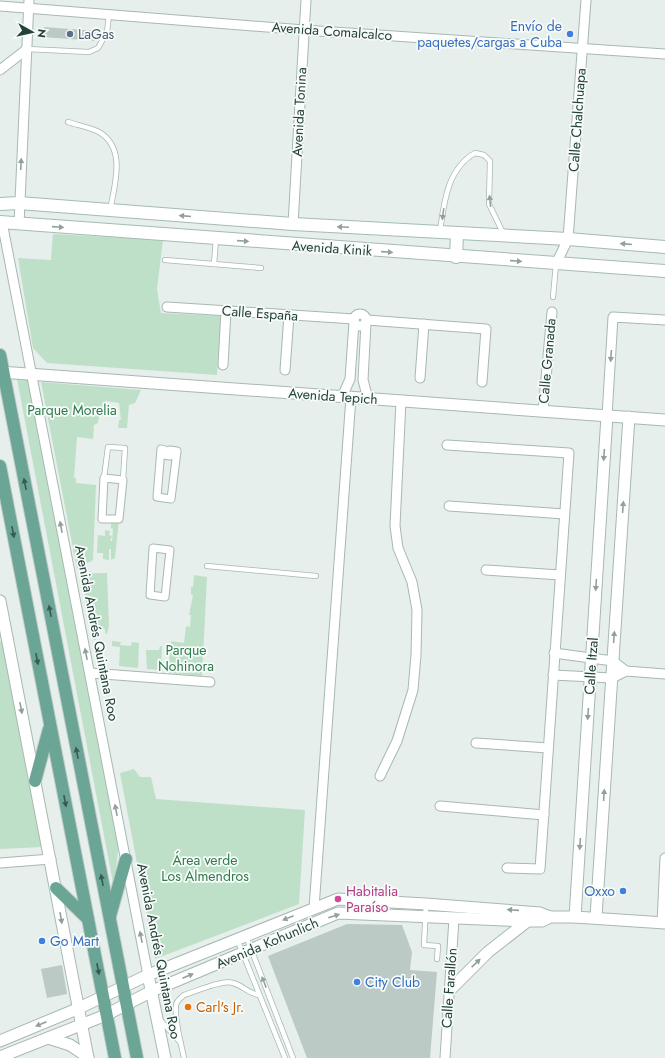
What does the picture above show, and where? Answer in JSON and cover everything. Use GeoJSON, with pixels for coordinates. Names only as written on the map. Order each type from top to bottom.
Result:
{"type":"FeatureCollection","features":[{"type":"Feature","properties":{"kind":"main road","name":"Avenida Kinik"},"geometry":{"type":"LineString","coordinates":[[0,204],[19,203],[203,218],[457,234],[568,239],[665,247]]}},
{"type":"Feature","properties":{"kind":"main road"},"geometry":{"type":"LineString","coordinates":[[202,238],[203,218]]}},
{"type":"Feature","properties":{"kind":"main road","name":"Avenida Kinik"},"geometry":{"type":"LineString","coordinates":[[1,219],[19,224],[456,257],[665,271]]}},
{"type":"Feature","properties":{"kind":"main road"},"geometry":{"type":"LineString","coordinates":[[456,257],[457,234]]}},
{"type":"Feature","properties":{"kind":"main road"},"geometry":{"type":"LineString","coordinates":[[0,354],[2,372],[137,1058]]}},
{"type":"Feature","properties":{"kind":"main road"},"geometry":{"type":"LineString","coordinates":[[0,466],[115,1058]]}},
{"type":"Feature","properties":{"kind":"main road"},"geometry":{"type":"LineString","coordinates":[[35,780],[50,726]]}},
{"type":"Feature","properties":{"kind":"main road"},"geometry":{"type":"LineString","coordinates":[[110,919],[126,859]]}},
{"type":"Feature","properties":{"kind":"main road"},"geometry":{"type":"LineString","coordinates":[[56,888],[88,919]]}},
{"type":"Feature","properties":{"kind":"street","name":"Avenida Tonina"},"geometry":{"type":"LineString","coordinates":[[293,224],[306,0]]}},
{"type":"Feature","properties":{"kind":"street","name":"Calle Chalchuapa"},"geometry":{"type":"LineString","coordinates":[[568,239],[586,0]]}},
{"type":"Feature","properties":{"kind":"street","name":"Avenida Comalcalco"},"geometry":{"type":"LineString","coordinates":[[0,6],[29,4],[109,15],[304,30],[582,47],[665,54]]}},
{"type":"Feature","properties":{"kind":"street"},"geometry":{"type":"LineString","coordinates":[[19,224],[29,4]]}},
{"type":"Feature","properties":{"kind":"street"},"geometry":{"type":"LineString","coordinates":[[0,70],[27,49]]}},
{"type":"Feature","properties":{"kind":"street","name":"Avenida Andrés Quintana Roo"},"geometry":{"type":"LineString","coordinates":[[1,219],[165,1058]]}},
{"type":"Feature","properties":{"kind":"street"},"geometry":{"type":"LineString","coordinates":[[556,264],[568,239]]}},
{"type":"Feature","properties":{"kind":"street","name":"Calle España"},"geometry":{"type":"LineString","coordinates":[[167,308],[354,320],[356,315],[360,313],[366,316],[366,321],[486,329],[482,382]]}},
{"type":"Feature","properties":{"kind":"street"},"geometry":{"type":"LineString","coordinates":[[223,365],[226,311]]}},
{"type":"Feature","properties":{"kind":"street","name":"Calle Granada"},"geometry":{"type":"LineString","coordinates":[[543,411],[552,312]]}},
{"type":"Feature","properties":{"kind":"street"},"geometry":{"type":"LineString","coordinates":[[285,370],[289,315]]}},
{"type":"Feature","properties":{"kind":"street"},"geometry":{"type":"LineString","coordinates":[[607,416],[613,317],[665,320]]}},
{"type":"Feature","properties":{"kind":"street"},"geometry":{"type":"LineString","coordinates":[[314,908],[347,397],[350,378],[354,320]]}},
{"type":"Feature","properties":{"kind":"street"},"geometry":{"type":"LineString","coordinates":[[366,321],[363,380],[368,399]]}},
{"type":"Feature","properties":{"kind":"street"},"geometry":{"type":"LineString","coordinates":[[420,378],[424,324]]}},
{"type":"Feature","properties":{"kind":"street"},"geometry":{"type":"LineString","coordinates":[[353,332],[366,333]]}},
{"type":"Feature","properties":{"kind":"street","name":"Avenida Tepich"},"geometry":{"type":"LineString","coordinates":[[2,372],[665,420]]}},
{"type":"Feature","properties":{"kind":"street"},"geometry":{"type":"LineString","coordinates":[[380,776],[397,741],[413,690],[416,655],[416,610],[412,582],[398,548],[395,526],[401,401]]}},
{"type":"Feature","properties":{"kind":"street","name":"Calle Itzal"},"geometry":{"type":"LineString","coordinates":[[575,917],[607,416]]}},
{"type":"Feature","properties":{"kind":"street","name":"Calle Itzal"},"geometry":{"type":"LineString","coordinates":[[596,917],[629,417]]}},
{"type":"Feature","properties":{"kind":"street"},"geometry":{"type":"LineString","coordinates":[[446,445],[569,453],[540,869],[507,868]]}},
{"type":"Feature","properties":{"kind":"street"},"geometry":{"type":"LineString","coordinates":[[161,449],[165,450],[164,456],[170,456],[170,450],[177,451],[171,499],[157,497],[161,449]]}},
{"type":"Feature","properties":{"kind":"street"},"geometry":{"type":"LineString","coordinates":[[104,478],[102,519],[111,521],[119,519],[123,480]]}},
{"type":"Feature","properties":{"kind":"street"},"geometry":{"type":"LineString","coordinates":[[449,506],[564,514]]}},
{"type":"Feature","properties":{"kind":"street"},"geometry":{"type":"LineString","coordinates":[[153,548],[170,550],[165,597],[150,595],[153,548]]}},
{"type":"Feature","properties":{"kind":"street"},"geometry":{"type":"LineString","coordinates":[[486,570],[560,575]]}},
{"type":"Feature","properties":{"kind":"street"},"geometry":{"type":"LineString","coordinates":[[0,601],[5,644],[35,780],[88,1058]]}},
{"type":"Feature","properties":{"kind":"street"},"geometry":{"type":"LineString","coordinates":[[554,653],[613,661],[626,671]]}},
{"type":"Feature","properties":{"kind":"street"},"geometry":{"type":"LineString","coordinates":[[553,675],[612,678],[626,671],[665,674]]}},
{"type":"Feature","properties":{"kind":"street"},"geometry":{"type":"LineString","coordinates":[[90,673],[210,682]]}},
{"type":"Feature","properties":{"kind":"street"},"geometry":{"type":"LineString","coordinates":[[476,743],[548,748]]}},
{"type":"Feature","properties":{"kind":"street"},"geometry":{"type":"LineString","coordinates":[[440,806],[544,815]]}},
{"type":"Feature","properties":{"kind":"street"},"geometry":{"type":"LineString","coordinates":[[663,923],[665,858]]}},
{"type":"Feature","properties":{"kind":"street"},"geometry":{"type":"LineString","coordinates":[[0,863],[51,860]]}},
{"type":"Feature","properties":{"kind":"street","name":"Avenida Kohunlich"},"geometry":{"type":"LineString","coordinates":[[0,1041],[78,1009],[148,975],[314,908],[338,900],[426,904],[529,916]]}},
{"type":"Feature","properties":{"kind":"street","name":"Avenida Kohunlich"},"geometry":{"type":"LineString","coordinates":[[0,1056],[106,1015],[152,991],[338,913],[454,918],[529,916],[540,912],[550,917],[596,917],[663,923]]}},
{"type":"Feature","properties":{"kind":"street"},"geometry":{"type":"LineString","coordinates":[[449,990],[488,952],[529,916]]}},
{"type":"Feature","properties":{"kind":"street","name":"Calle Farallón"},"geometry":{"type":"LineString","coordinates":[[445,1058],[454,918]]}},
{"type":"Feature","properties":{"kind":"street"},"geometry":{"type":"LineString","coordinates":[[48,1038],[70,1045],[88,1058]]}},
{"type":"Feature","properties":{"kind":"lane"},"geometry":{"type":"LineString","coordinates":[[27,49],[89,52],[98,48],[106,32],[109,15]]}},
{"type":"Feature","properties":{"kind":"lane"},"geometry":{"type":"LineString","coordinates":[[68,122],[97,131],[108,138],[116,150],[116,177],[110,210]]}},
{"type":"Feature","properties":{"kind":"lane"},"geometry":{"type":"LineString","coordinates":[[440,233],[446,193],[453,177],[465,158],[474,153],[484,155],[490,161],[490,204],[505,236]]}},
{"type":"Feature","properties":{"kind":"lane"},"geometry":{"type":"LineString","coordinates":[[214,264],[216,239]]}},
{"type":"Feature","properties":{"kind":"lane"},"geometry":{"type":"LineString","coordinates":[[165,260],[261,268]]}},
{"type":"Feature","properties":{"kind":"lane"},"geometry":{"type":"LineString","coordinates":[[553,297],[556,264]]}},
{"type":"Feature","properties":{"kind":"lane"},"geometry":{"type":"LineString","coordinates":[[108,447],[125,448],[123,480],[104,478],[108,447]]}},
{"type":"Feature","properties":{"kind":"lane"},"geometry":{"type":"LineString","coordinates":[[207,566],[316,576]]}},
{"type":"Feature","properties":{"kind":"lane"},"geometry":{"type":"LineString","coordinates":[[426,904],[424,945],[438,946],[437,959]]}},
{"type":"Feature","properties":{"kind":"lane"},"geometry":{"type":"LineString","coordinates":[[241,938],[271,1001],[293,1058]]}},
{"type":"Feature","properties":{"kind":"lane"},"geometry":{"type":"LineString","coordinates":[[241,938],[247,952],[259,995],[285,1058]]}},
{"type":"Feature","properties":{"kind":"lane"},"geometry":{"type":"LineString","coordinates":[[184,1058],[176,1004],[184,995],[226,982],[233,982],[250,994],[259,995]]}},
{"type":"Feature","properties":{"kind":"lane"},"geometry":{"type":"LineString","coordinates":[[263,1005],[271,1001]]}},
{"type":"Feature","properties":{"kind":"lane"},"geometry":{"type":"LineString","coordinates":[[157,1017],[181,1043]]}},
{"type":"Feature","properties":{"kind":"lane"},"geometry":{"type":"LineString","coordinates":[[272,1027],[280,1023]]}},
{"type":"Feature","properties":{"kind":"lane"},"geometry":{"type":"LineString","coordinates":[[279,1044],[286,1040]]}},
{"type":"Feature","properties":{"kind":"green space"},"geometry":{"type":"Polygon","coordinates":[[[53,234],[163,240],[157,289],[161,313],[221,316],[217,375],[47,363],[33,348],[18,258],[51,260],[53,234]]]}},
{"type":"Feature","properties":{"kind":"green space"},"geometry":{"type":"Polygon","coordinates":[[[17,379],[29,380],[119,840],[114,888],[17,379]]]}},
{"type":"Feature","properties":{"kind":"green space","name":"Parque Morelia"},"geometry":{"type":"Polygon","coordinates":[[[41,382],[141,390],[135,403],[129,405],[127,428],[118,428],[119,420],[121,420],[119,403],[106,401],[106,407],[99,417],[98,423],[94,425],[93,439],[77,437],[74,478],[76,478],[76,483],[96,485],[93,560],[77,569],[41,382]]]}},
{"type":"Feature","properties":{"kind":"green space"},"geometry":{"type":"Polygon","coordinates":[[[119,519],[115,558],[111,560],[111,549],[109,549],[109,560],[103,559],[103,553],[97,553],[98,535],[105,536],[105,530],[110,531],[109,535],[112,536],[110,541],[112,541],[113,529],[111,528],[111,521],[119,519]]]}},
{"type":"Feature","properties":{"kind":"green space"},"geometry":{"type":"Polygon","coordinates":[[[107,573],[109,626],[107,634],[105,633],[105,629],[96,629],[96,640],[94,640],[80,574],[107,573]]]}},
{"type":"Feature","properties":{"kind":"green space","name":"Parque Nohinora"},"geometry":{"type":"Polygon","coordinates":[[[194,575],[207,577],[202,676],[168,673],[171,641],[184,643],[186,626],[190,627],[191,615],[189,615],[193,595],[191,595],[191,587],[193,587],[194,575]]]}},
{"type":"Feature","properties":{"kind":"green space"},"geometry":{"type":"Polygon","coordinates":[[[0,641],[2,642],[43,847],[0,849],[0,641]]]}},
{"type":"Feature","properties":{"kind":"green space"},"geometry":{"type":"Polygon","coordinates":[[[112,641],[121,642],[120,645],[131,646],[132,642],[139,643],[138,668],[119,666],[120,647],[112,646],[112,641]]]}},
{"type":"Feature","properties":{"kind":"green space"},"geometry":{"type":"Polygon","coordinates":[[[160,646],[162,646],[161,670],[147,669],[146,650],[159,650],[160,646]]]}},
{"type":"Feature","properties":{"kind":"green space","name":"Área verde Los Almendros"},"geometry":{"type":"Polygon","coordinates":[[[134,769],[140,777],[151,777],[156,799],[305,810],[299,904],[155,959],[120,773],[134,769]]]}},
{"type":"Feature","properties":{"kind":"building","name":"LaGas"},"geometry":{"type":"Polygon","coordinates":[[[44,27],[97,31],[97,41],[43,37],[44,27]]]}},
{"type":"Feature","properties":{"kind":"building","name":"City Club"},"geometry":{"type":"Polygon","coordinates":[[[347,924],[402,925],[412,952],[410,970],[437,972],[430,1058],[307,1058],[268,956],[347,924]]]}},
{"type":"Feature","properties":{"kind":"building"},"geometry":{"type":"Polygon","coordinates":[[[62,965],[67,994],[47,998],[41,969],[62,965]]]}},
{"type":"Feature","properties":{"kind":"place","name":"LaGas"},"geometry":{"type":"Point","coordinates":[70,34]}},
{"type":"Feature","properties":{"kind":"place","name":"Envío de paquetes/cargas a Cuba"},"geometry":{"type":"Point","coordinates":[570,34]}},
{"type":"Feature","properties":{"kind":"place","name":"Oxxo"},"geometry":{"type":"Point","coordinates":[623,891]}},
{"type":"Feature","properties":{"kind":"place","name":"Habitalia Paraíso"},"geometry":{"type":"Point","coordinates":[338,899]}},
{"type":"Feature","properties":{"kind":"place","name":"Go Mart"},"geometry":{"type":"Point","coordinates":[42,941]}},
{"type":"Feature","properties":{"kind":"place","name":"City Club"},"geometry":{"type":"Point","coordinates":[357,982]}},
{"type":"Feature","properties":{"kind":"place","name":"Carl's Jr."},"geometry":{"type":"Point","coordinates":[188,1007]}}]}
